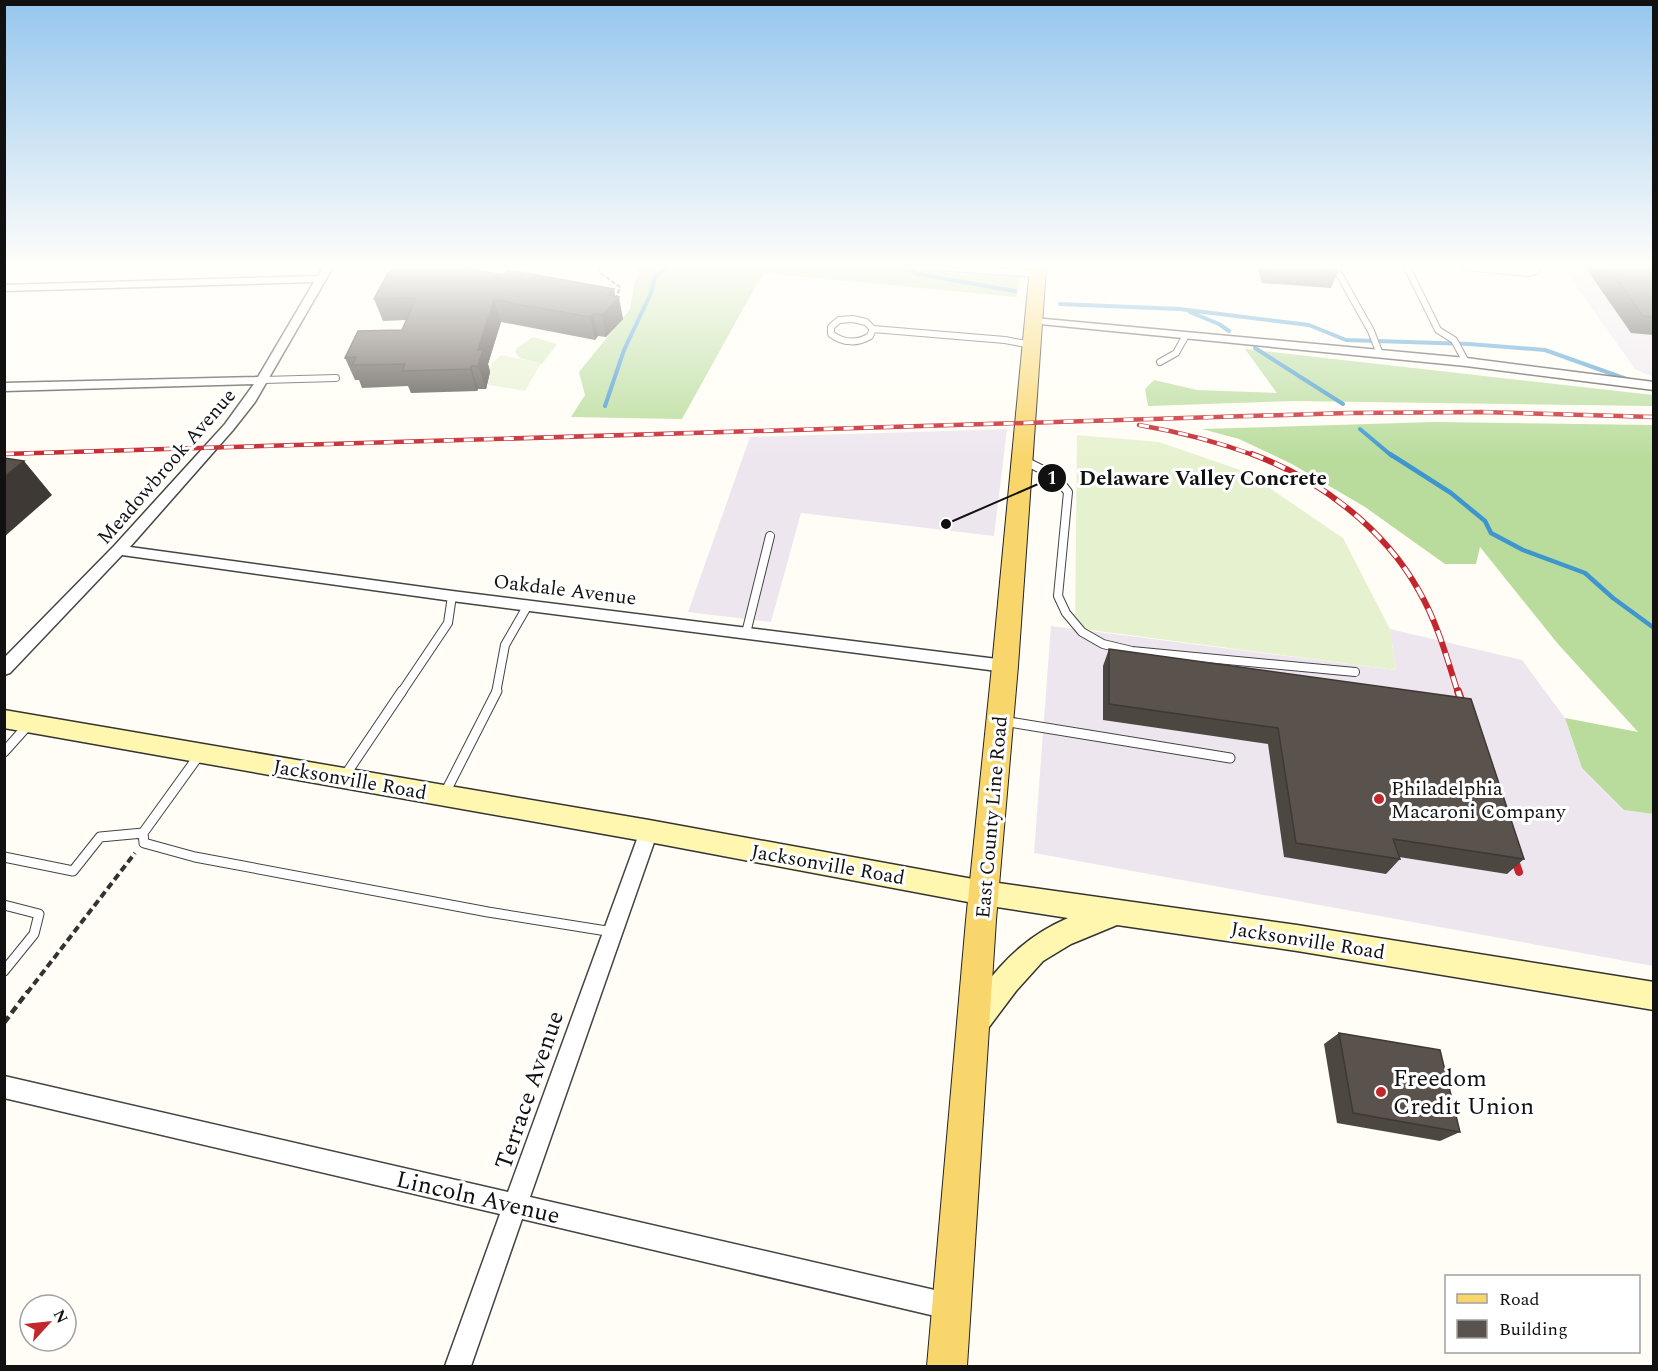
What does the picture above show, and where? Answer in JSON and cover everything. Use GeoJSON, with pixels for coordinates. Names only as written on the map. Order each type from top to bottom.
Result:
{"type":"FeatureCollection","features":[{"type":"Feature","properties":{"kind":"main road","name":"East County Line Road"},"geometry":{"type":"LineString","coordinates":[[947,1366],[973,1025],[1033,331]]}},
{"type":"Feature","properties":{"kind":"main road","name":"Jacksonville Road"},"geometry":{"type":"LineString","coordinates":[[4,719],[649,831],[984,893],[1119,911],[1653,996]]}},
{"type":"Feature","properties":{"kind":"main road"},"geometry":{"type":"LineString","coordinates":[[973,1025],[1013,972],[1043,945],[1083,925],[1119,911]]}},
{"type":"Feature","properties":{"kind":"street","name":"Meadowbrook Avenue"},"geometry":{"type":"LineString","coordinates":[[4,669],[119,550],[229,427],[251,399],[291,331]]}},
{"type":"Feature","properties":{"kind":"street"},"geometry":{"type":"LineString","coordinates":[[1128,331],[1466,362],[1653,386]]}},
{"type":"Feature","properties":{"kind":"street"},"geometry":{"type":"LineString","coordinates":[[4,387],[263,380]]}},
{"type":"Feature","properties":{"kind":"street","name":"Oakdale Avenue"},"geometry":{"type":"LineString","coordinates":[[119,550],[452,596],[1005,666]]}},
{"type":"Feature","properties":{"kind":"street","name":"Terrace Avenue"},"geometry":{"type":"LineString","coordinates":[[458,1366],[649,831]]}},
{"type":"Feature","properties":{"kind":"street","name":"Lincoln Avenue"},"geometry":{"type":"LineString","coordinates":[[4,1087],[952,1307]]}},
{"type":"Feature","properties":{"kind":"lane"},"geometry":{"type":"LineString","coordinates":[[830,331],[840,340],[853,342],[866,339],[873,331]]}},
{"type":"Feature","properties":{"kind":"lane"},"geometry":{"type":"LineString","coordinates":[[897,331],[1005,340],[1032,346]]}},
{"type":"Feature","properties":{"kind":"lane"},"geometry":{"type":"LineString","coordinates":[[1372,331],[1380,354]]}},
{"type":"Feature","properties":{"kind":"lane"},"geometry":{"type":"LineString","coordinates":[[1440,331],[1454,340],[1466,362]]}},
{"type":"Feature","properties":{"kind":"lane"},"geometry":{"type":"LineString","coordinates":[[1160,362],[1176,353],[1185,337]]}},
{"type":"Feature","properties":{"kind":"lane"},"geometry":{"type":"LineString","coordinates":[[263,380],[336,378]]}},
{"type":"Feature","properties":{"kind":"lane"},"geometry":{"type":"LineString","coordinates":[[1022,460],[1049,471],[1063,480],[1068,492],[1058,596],[1066,614],[1082,632],[1103,644],[1132,651],[1355,672]]}},
{"type":"Feature","properties":{"kind":"lane"},"geometry":{"type":"LineString","coordinates":[[746,633],[770,536]]}},
{"type":"Feature","properties":{"kind":"lane"},"geometry":{"type":"LineString","coordinates":[[344,777],[448,623],[452,596]]}},
{"type":"Feature","properties":{"kind":"lane"},"geometry":{"type":"LineString","coordinates":[[444,795],[498,689],[506,645],[528,605]]}},
{"type":"Feature","properties":{"kind":"lane"},"geometry":{"type":"LineString","coordinates":[[1000,721],[1230,758]]}},
{"type":"Feature","properties":{"kind":"lane"},"geometry":{"type":"LineString","coordinates":[[4,752],[31,723]]}},
{"type":"Feature","properties":{"kind":"lane"},"geometry":{"type":"LineString","coordinates":[[144,838],[201,753]]}},
{"type":"Feature","properties":{"kind":"lane"},"geometry":{"type":"LineString","coordinates":[[4,857],[73,871],[100,837],[144,838],[162,850],[484,913],[613,932]]}},
{"type":"Feature","properties":{"kind":"lane"},"geometry":{"type":"LineString","coordinates":[[4,904],[39,914],[34,934],[4,971]]}},
{"type":"Feature","properties":{"kind":"path"},"geometry":{"type":"LineString","coordinates":[[4,1023],[144,838]]}},
{"type":"Feature","properties":{"kind":"shaded area"},"geometry":{"type":"Polygon","coordinates":[[[1608,331],[1653,331],[1653,377],[1635,369],[1608,331]]]}},
{"type":"Feature","properties":{"kind":"shaded area"},"geometry":{"type":"Polygon","coordinates":[[[1007,429],[994,536],[801,513],[771,622],[688,612],[750,437],[1007,429]]]}},
{"type":"Feature","properties":{"kind":"shaded area"},"geometry":{"type":"Polygon","coordinates":[[[1051,626],[1396,670],[1390,629],[1522,660],[1565,718],[1582,768],[1624,810],[1653,814],[1653,966],[1034,853],[1051,626]]]}},
{"type":"Feature","properties":{"kind":"green space"},"geometry":{"type":"Polygon","coordinates":[[[612,331],[731,331],[682,419],[571,417],[585,395],[579,372],[612,331]]]}},
{"type":"Feature","properties":{"kind":"green space"},"geometry":{"type":"Polygon","coordinates":[[[533,337],[557,344],[542,364],[520,358],[515,352],[533,337]]]}},
{"type":"Feature","properties":{"kind":"green space"},"geometry":{"type":"Polygon","coordinates":[[[1245,349],[1653,395],[1653,406],[1294,401],[1148,406],[1145,389],[1154,380],[1197,390],[1277,393],[1245,349]]]}},
{"type":"Feature","properties":{"kind":"green space"},"geometry":{"type":"Polygon","coordinates":[[[501,355],[541,363],[525,391],[478,383],[501,355]]]}},
{"type":"Feature","properties":{"kind":"green space"},"geometry":{"type":"Polygon","coordinates":[[[1435,422],[1653,425],[1653,814],[1624,810],[1582,768],[1565,718],[1638,732],[1558,644],[1480,547],[1476,564],[1445,564],[1365,507],[1290,463],[1239,439],[1202,429],[1435,422]]]}},
{"type":"Feature","properties":{"kind":"green space"},"geometry":{"type":"Polygon","coordinates":[[[1077,435],[1159,442],[1246,472],[1343,538],[1390,629],[1396,670],[1075,628],[1077,435]]]}},
{"type":"Feature","properties":{"kind":"building"},"geometry":{"type":"Polygon","coordinates":[[[358,331],[484,331],[478,350],[483,350],[478,366],[471,366],[470,369],[402,371],[405,364],[352,365],[356,357],[345,358],[358,331]]]}},
{"type":"Feature","properties":{"kind":"building"},"geometry":{"type":"Polygon","coordinates":[[[4,458],[24,461],[4,477],[4,458]]]}},
{"type":"Feature","properties":{"kind":"building","name":"Philadelphia Macaroni Company"},"geometry":{"type":"Polygon","coordinates":[[[1109,649],[1471,699],[1524,859],[1393,839],[1400,859],[1296,843],[1278,728],[1109,704],[1109,649]]]}},
{"type":"Feature","properties":{"kind":"building","name":"Freedom Credit Union"},"geometry":{"type":"Polygon","coordinates":[[[1339,1033],[1440,1050],[1460,1132],[1353,1113],[1339,1033]]]}},
{"type":"Feature","properties":{"kind":"waterway"},"geometry":{"type":"LineString","coordinates":[[605,406],[633,331]]}},
{"type":"Feature","properties":{"kind":"waterway"},"geometry":{"type":"LineString","coordinates":[[1324,331],[1346,340],[1469,344],[1545,350],[1632,381]]}},
{"type":"Feature","properties":{"kind":"waterway"},"geometry":{"type":"LineString","coordinates":[[1255,348],[1343,404]]}},
{"type":"Feature","properties":{"kind":"waterway"},"geometry":{"type":"LineString","coordinates":[[1360,429],[1392,456]]}},
{"type":"Feature","properties":{"kind":"waterway"},"geometry":{"type":"LineString","coordinates":[[1390,454],[1451,493],[1485,521],[1491,533],[1523,550],[1585,573],[1613,598],[1654,628]]}},
{"type":"Feature","properties":{"kind":"railway"},"geometry":{"type":"LineString","coordinates":[[4,454],[1348,413],[1482,412],[1654,417]]}},
{"type":"Feature","properties":{"kind":"railway"},"geometry":{"type":"LineString","coordinates":[[1139,425],[1199,438],[1256,456]]}},
{"type":"Feature","properties":{"kind":"railway"},"geometry":{"type":"LineString","coordinates":[[1252,454],[1277,464],[1325,492],[1348,508],[1388,547],[1405,568],[1431,615],[1458,693]]}},
{"type":"Feature","properties":{"kind":"railway"},"geometry":{"type":"LineString","coordinates":[[1458,691],[1465,713]]}},
{"type":"Feature","properties":{"kind":"railway"},"geometry":{"type":"LineString","coordinates":[[1511,849],[1519,872]]}},
{"type":"Feature","properties":{"kind":"place","name":"Delaware Valley Concrete"},"geometry":{"type":"Point","coordinates":[946,524]}},
{"type":"Feature","properties":{"kind":"place","name":"Philadelphia Macaroni Company"},"geometry":{"type":"Point","coordinates":[1379,799]}},
{"type":"Feature","properties":{"kind":"place","name":"Freedom Credit Union"},"geometry":{"type":"Point","coordinates":[1381,1092]}}]}
